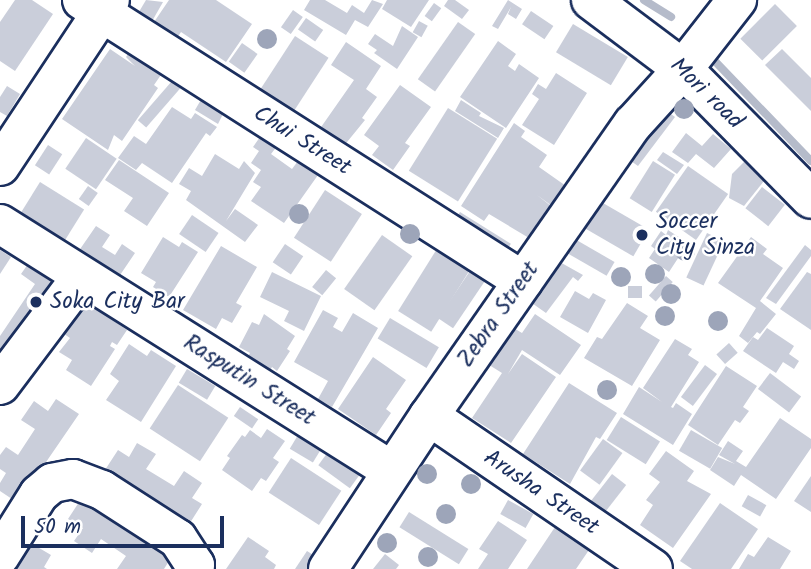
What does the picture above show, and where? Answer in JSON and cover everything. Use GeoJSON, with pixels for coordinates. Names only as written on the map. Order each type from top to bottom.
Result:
{"type":"FeatureCollection","features":[{"type":"Feature","properties":{"kind":"street","name":"Mori road"},"geometry":{"type":"LineString","coordinates":[[591,0],[683,69],[811,200]]}},
{"type":"Feature","properties":{"kind":"street","name":"Zebra Street"},"geometry":{"type":"LineString","coordinates":[[328,569],[429,416],[632,124],[683,69],[737,0]]}},
{"type":"Feature","properties":{"kind":"street"},"geometry":{"type":"LineString","coordinates":[[0,166],[98,4]]}},
{"type":"Feature","properties":{"kind":"street","name":"Chui Street"},"geometry":{"type":"LineString","coordinates":[[98,4],[523,281]]}},
{"type":"Feature","properties":{"kind":"street","name":"Rasputin Street"},"geometry":{"type":"LineString","coordinates":[[0,224],[392,471]]}},
{"type":"Feature","properties":{"kind":"street"},"geometry":{"type":"LineString","coordinates":[[0,385],[82,276]]}},
{"type":"Feature","properties":{"kind":"street","name":"Arusha Street"},"geometry":{"type":"LineString","coordinates":[[429,416],[653,569]]}},
{"type":"Feature","properties":{"kind":"street"},"geometry":{"type":"LineString","coordinates":[[0,556],[38,494],[52,483],[73,479],[102,490],[178,539],[195,565],[194,569]]}},
{"type":"Feature","properties":{"kind":"building"},"geometry":{"type":"Polygon","coordinates":[[[15,0],[32,0],[53,14],[15,71],[0,61],[0,22],[15,0]]]}},
{"type":"Feature","properties":{"kind":"building"},"geometry":{"type":"Polygon","coordinates":[[[146,0],[163,2],[147,30],[133,22],[146,0]]]}},
{"type":"Feature","properties":{"kind":"building"},"geometry":{"type":"Polygon","coordinates":[[[169,0],[216,0],[252,24],[226,62],[181,32],[175,41],[152,25],[169,0]]]}},
{"type":"Feature","properties":{"kind":"building"},"geometry":{"type":"Polygon","coordinates":[[[310,0],[325,0],[347,13],[352,5],[364,13],[372,0],[383,4],[368,27],[355,20],[346,35],[304,10],[310,0]]]}},
{"type":"Feature","properties":{"kind":"building"},"geometry":{"type":"Polygon","coordinates":[[[387,0],[429,0],[411,27],[382,9],[387,0]]]}},
{"type":"Feature","properties":{"kind":"building"},"geometry":{"type":"Polygon","coordinates":[[[448,0],[455,0],[469,10],[462,19],[444,6],[448,0]]]}},
{"type":"Feature","properties":{"kind":"building"},"geometry":{"type":"Polygon","coordinates":[[[508,0],[522,9],[516,19],[508,14],[511,7],[498,29],[492,26],[508,0]]]}},
{"type":"Feature","properties":{"kind":"building"},"geometry":{"type":"Polygon","coordinates":[[[434,3],[441,8],[432,21],[425,16],[434,3]]]}},
{"type":"Feature","properties":{"kind":"building"},"geometry":{"type":"Polygon","coordinates":[[[775,4],[797,26],[762,61],[740,39],[775,4]]]}},
{"type":"Feature","properties":{"kind":"building"},"geometry":{"type":"Polygon","coordinates":[[[293,10],[303,17],[291,34],[281,27],[293,10]]]}},
{"type":"Feature","properties":{"kind":"building"},"geometry":{"type":"Polygon","coordinates":[[[531,11],[553,26],[544,39],[522,24],[531,11]]]}},
{"type":"Feature","properties":{"kind":"building"},"geometry":{"type":"Polygon","coordinates":[[[306,18],[323,30],[315,42],[298,29],[306,18]]]}},
{"type":"Feature","properties":{"kind":"building"},"geometry":{"type":"Polygon","coordinates":[[[419,21],[428,26],[421,37],[413,32],[419,21]]]}},
{"type":"Feature","properties":{"kind":"building"},"geometry":{"type":"Polygon","coordinates":[[[458,22],[475,34],[435,91],[418,79],[458,22]]]}},
{"type":"Feature","properties":{"kind":"building"},"geometry":{"type":"Polygon","coordinates":[[[573,24],[628,57],[611,85],[556,52],[573,24]]]}},
{"type":"Feature","properties":{"kind":"building"},"geometry":{"type":"Polygon","coordinates":[[[402,26],[418,37],[397,69],[374,53],[377,50],[368,44],[375,34],[393,46],[402,26]]]}},
{"type":"Feature","properties":{"kind":"building"},"geometry":{"type":"Polygon","coordinates":[[[295,36],[329,58],[293,112],[260,91],[295,36]]]}},
{"type":"Feature","properties":{"kind":"building"},"geometry":{"type":"Polygon","coordinates":[[[498,41],[516,54],[508,66],[515,71],[519,64],[539,78],[506,128],[460,97],[498,41]]]}},
{"type":"Feature","properties":{"kind":"building"},"geometry":{"type":"Polygon","coordinates":[[[346,42],[381,66],[366,89],[377,97],[362,118],[365,120],[343,147],[319,130],[354,80],[331,65],[346,42]]]}},
{"type":"Feature","properties":{"kind":"building"},"geometry":{"type":"Polygon","coordinates":[[[242,43],[258,54],[244,73],[229,62],[242,43]]]}},
{"type":"Feature","properties":{"kind":"building"},"geometry":{"type":"Polygon","coordinates":[[[133,46],[165,69],[154,85],[158,88],[122,141],[114,135],[108,150],[62,119],[110,49],[135,66],[126,57],[133,46]]]}},
{"type":"Feature","properties":{"kind":"building"},"geometry":{"type":"Polygon","coordinates":[[[782,49],[811,78],[811,111],[765,65],[782,49]]]}},
{"type":"Feature","properties":{"kind":"building"},"geometry":{"type":"Polygon","coordinates":[[[556,73],[587,93],[554,145],[522,125],[539,99],[532,94],[538,84],[546,89],[556,73]]]}},
{"type":"Feature","properties":{"kind":"building"},"geometry":{"type":"Polygon","coordinates":[[[172,81],[180,88],[146,127],[138,120],[172,81]]]}},
{"type":"Feature","properties":{"kind":"building"},"geometry":{"type":"Polygon","coordinates":[[[400,85],[431,107],[405,143],[410,146],[393,170],[372,155],[379,146],[364,135],[400,85]]]}},
{"type":"Feature","properties":{"kind":"building"},"geometry":{"type":"Polygon","coordinates":[[[7,86],[20,94],[7,116],[0,112],[0,97],[7,86]]]}},
{"type":"Feature","properties":{"kind":"building"},"geometry":{"type":"Polygon","coordinates":[[[202,98],[225,110],[218,124],[195,110],[202,98]]]}},
{"type":"Feature","properties":{"kind":"building"},"geometry":{"type":"Polygon","coordinates":[[[461,100],[481,113],[479,116],[504,128],[498,138],[455,111],[461,100]]]}},
{"type":"Feature","properties":{"kind":"building"},"geometry":{"type":"Polygon","coordinates":[[[172,107],[191,119],[195,113],[217,127],[210,136],[206,133],[172,183],[142,163],[136,170],[118,158],[134,136],[146,144],[172,107]]]}},
{"type":"Feature","properties":{"kind":"building"},"geometry":{"type":"Polygon","coordinates":[[[448,108],[497,139],[458,201],[409,171],[448,108]]]}},
{"type":"Feature","properties":{"kind":"building"},"geometry":{"type":"Polygon","coordinates":[[[667,111],[675,117],[638,166],[621,154],[667,111]]]}},
{"type":"Feature","properties":{"kind":"building"},"geometry":{"type":"Polygon","coordinates":[[[514,123],[525,131],[521,137],[547,155],[539,167],[566,186],[552,206],[537,195],[551,206],[529,238],[489,214],[484,221],[461,206],[514,123]]]}},
{"type":"Feature","properties":{"kind":"building"},"geometry":{"type":"Polygon","coordinates":[[[265,130],[281,141],[271,154],[292,169],[298,161],[318,175],[284,223],[251,201],[261,187],[253,182],[261,170],[251,163],[259,151],[253,147],[265,130]]]}},
{"type":"Feature","properties":{"kind":"building"},"geometry":{"type":"Polygon","coordinates":[[[686,133],[702,146],[713,134],[731,149],[714,168],[696,154],[688,163],[672,152],[686,133]]]}},
{"type":"Feature","properties":{"kind":"building"},"geometry":{"type":"Polygon","coordinates":[[[86,138],[117,159],[96,189],[65,169],[86,138]]]}},
{"type":"Feature","properties":{"kind":"building"},"geometry":{"type":"Polygon","coordinates":[[[48,145],[62,154],[49,174],[35,165],[48,145]]]}},
{"type":"Feature","properties":{"kind":"building"},"geometry":{"type":"Polygon","coordinates":[[[663,152],[684,165],[677,174],[657,160],[663,152]]]}},
{"type":"Feature","properties":{"kind":"building"},"geometry":{"type":"Polygon","coordinates":[[[215,154],[239,169],[244,161],[255,173],[226,221],[235,209],[258,225],[245,242],[186,200],[191,191],[179,184],[189,168],[202,176],[215,154]]]}},
{"type":"Feature","properties":{"kind":"building"},"geometry":{"type":"Polygon","coordinates":[[[119,160],[169,193],[147,226],[124,211],[133,198],[105,180],[119,160]]]}},
{"type":"Feature","properties":{"kind":"building"},"geometry":{"type":"Polygon","coordinates":[[[653,161],[675,175],[652,212],[630,198],[653,161]]]}},
{"type":"Feature","properties":{"kind":"building"},"geometry":{"type":"Polygon","coordinates":[[[745,161],[764,181],[744,206],[729,198],[732,174],[745,161]]]}},
{"type":"Feature","properties":{"kind":"building"},"geometry":{"type":"Polygon","coordinates":[[[688,166],[728,194],[696,240],[656,212],[688,166]]]}},
{"type":"Feature","properties":{"kind":"building"},"geometry":{"type":"Polygon","coordinates":[[[40,182],[84,210],[64,241],[20,213],[40,182]]]}},
{"type":"Feature","properties":{"kind":"building"},"geometry":{"type":"Polygon","coordinates":[[[88,186],[98,193],[89,206],[79,199],[88,186]]]}},
{"type":"Feature","properties":{"kind":"building"},"geometry":{"type":"Polygon","coordinates":[[[762,187],[785,205],[768,226],[745,208],[762,187]]]}},
{"type":"Feature","properties":{"kind":"building"},"geometry":{"type":"Polygon","coordinates":[[[325,190],[362,214],[331,262],[294,238],[325,190]]]}},
{"type":"Feature","properties":{"kind":"building"},"geometry":{"type":"Polygon","coordinates":[[[596,199],[649,230],[633,256],[580,226],[596,199]]]}},
{"type":"Feature","properties":{"kind":"building"},"geometry":{"type":"Polygon","coordinates":[[[460,212],[511,244],[502,257],[452,226],[460,212]]]}},
{"type":"Feature","properties":{"kind":"building"},"geometry":{"type":"Polygon","coordinates":[[[192,215],[219,233],[206,252],[179,234],[192,215]]]}},
{"type":"Feature","properties":{"kind":"building"},"geometry":{"type":"Polygon","coordinates":[[[96,226],[110,235],[102,247],[115,255],[122,244],[135,253],[116,281],[76,255],[96,226]]]}},
{"type":"Feature","properties":{"kind":"building"},"geometry":{"type":"Polygon","coordinates":[[[668,230],[688,243],[669,272],[649,258],[655,249],[651,246],[661,231],[666,235],[668,230]]]}},
{"type":"Feature","properties":{"kind":"building"},"geometry":{"type":"Polygon","coordinates":[[[707,233],[724,241],[704,285],[686,277],[707,233]]]}},
{"type":"Feature","properties":{"kind":"building"},"geometry":{"type":"Polygon","coordinates":[[[382,235],[412,256],[374,310],[344,289],[382,235]]]}},
{"type":"Feature","properties":{"kind":"building"},"geometry":{"type":"Polygon","coordinates":[[[163,237],[179,247],[182,242],[198,252],[169,297],[153,287],[156,282],[141,273],[163,237]]]}},
{"type":"Feature","properties":{"kind":"building"},"geometry":{"type":"Polygon","coordinates":[[[751,237],[767,249],[763,254],[783,268],[760,301],[776,314],[760,334],[757,332],[748,343],[739,336],[756,308],[718,283],[751,237]]]}},
{"type":"Feature","properties":{"kind":"building"},"geometry":{"type":"Polygon","coordinates":[[[573,238],[615,262],[607,276],[565,252],[573,238]]]}},
{"type":"Feature","properties":{"kind":"building"},"geometry":{"type":"Polygon","coordinates":[[[285,244],[303,256],[291,275],[273,262],[285,244]]]}},
{"type":"Feature","properties":{"kind":"building"},"geometry":{"type":"Polygon","coordinates":[[[440,244],[473,265],[431,332],[398,311],[440,244]]]}},
{"type":"Feature","properties":{"kind":"building"},"geometry":{"type":"Polygon","coordinates":[[[805,245],[811,250],[811,256],[776,304],[766,298],[805,245]]]}},
{"type":"Feature","properties":{"kind":"building"},"geometry":{"type":"Polygon","coordinates":[[[221,246],[257,267],[236,303],[242,306],[232,323],[222,318],[216,329],[183,310],[221,246]]]}},
{"type":"Feature","properties":{"kind":"building"},"geometry":{"type":"Polygon","coordinates":[[[0,250],[11,257],[0,274],[0,250]]]}},
{"type":"Feature","properties":{"kind":"building"},"geometry":{"type":"Polygon","coordinates":[[[558,261],[583,275],[578,281],[573,277],[546,313],[529,301],[558,261]]]}},
{"type":"Feature","properties":{"kind":"building"},"geometry":{"type":"Polygon","coordinates":[[[28,264],[55,282],[0,356],[0,336],[35,284],[21,274],[28,264]]]}},
{"type":"Feature","properties":{"kind":"building"},"geometry":{"type":"Polygon","coordinates":[[[326,270],[336,278],[322,295],[312,287],[326,270]]]}},
{"type":"Feature","properties":{"kind":"building"},"geometry":{"type":"Polygon","coordinates":[[[470,271],[485,281],[453,328],[438,318],[470,271]]]}},
{"type":"Feature","properties":{"kind":"building"},"geometry":{"type":"Polygon","coordinates":[[[272,272],[321,296],[304,331],[284,321],[289,311],[260,297],[272,272]]]}},
{"type":"Feature","properties":{"kind":"building"},"geometry":{"type":"Polygon","coordinates":[[[807,272],[811,274],[811,330],[780,309],[807,272]]]}},
{"type":"Feature","properties":{"kind":"building"},"geometry":{"type":"Polygon","coordinates":[[[666,276],[673,282],[656,302],[649,296],[666,276]]]}},
{"type":"Feature","properties":{"kind":"building"},"geometry":{"type":"Polygon","coordinates":[[[628,286],[642,286],[642,298],[628,298],[628,286]]]}},
{"type":"Feature","properties":{"kind":"building"},"geometry":{"type":"Polygon","coordinates":[[[575,291],[589,299],[593,293],[606,300],[588,333],[560,317],[575,291]]]}},
{"type":"Feature","properties":{"kind":"building"},"geometry":{"type":"Polygon","coordinates":[[[79,297],[127,330],[117,345],[112,342],[110,346],[115,349],[91,386],[66,370],[72,360],[59,352],[70,338],[57,329],[79,297]]]}},
{"type":"Feature","properties":{"kind":"building"},"geometry":{"type":"Polygon","coordinates":[[[627,303],[648,316],[640,328],[660,340],[632,386],[584,358],[597,337],[602,339],[627,303]]]}},
{"type":"Feature","properties":{"kind":"building"},"geometry":{"type":"Polygon","coordinates":[[[323,310],[338,318],[333,327],[342,332],[353,313],[378,328],[332,407],[318,399],[328,381],[294,362],[323,310]]]}},
{"type":"Feature","properties":{"kind":"building"},"geometry":{"type":"Polygon","coordinates":[[[264,314],[295,336],[287,349],[290,351],[277,371],[272,367],[262,385],[240,370],[250,353],[239,347],[252,322],[259,325],[264,314]]]}},
{"type":"Feature","properties":{"kind":"building"},"geometry":{"type":"Polygon","coordinates":[[[535,314],[581,345],[560,375],[522,350],[508,374],[522,354],[556,377],[511,443],[472,418],[502,373],[478,358],[512,327],[522,333],[535,314]]]}},
{"type":"Feature","properties":{"kind":"building"},"geometry":{"type":"Polygon","coordinates":[[[390,318],[439,347],[426,368],[378,339],[390,318]]]}},
{"type":"Feature","properties":{"kind":"building"},"geometry":{"type":"Polygon","coordinates":[[[767,328],[794,346],[789,354],[799,361],[794,369],[783,362],[776,373],[743,351],[753,337],[758,340],[767,328]]]}},
{"type":"Feature","properties":{"kind":"building"},"geometry":{"type":"Polygon","coordinates":[[[675,339],[692,349],[688,355],[699,362],[671,407],[676,403],[692,414],[673,445],[623,414],[639,387],[662,402],[643,388],[675,339]]]}},
{"type":"Feature","properties":{"kind":"building"},"geometry":{"type":"Polygon","coordinates":[[[729,343],[738,353],[725,364],[716,354],[729,343]]]}},
{"type":"Feature","properties":{"kind":"building"},"geometry":{"type":"Polygon","coordinates":[[[129,344],[147,356],[151,350],[176,366],[141,422],[106,400],[119,381],[110,374],[129,344]]]}},
{"type":"Feature","properties":{"kind":"building"},"geometry":{"type":"Polygon","coordinates":[[[373,357],[406,380],[386,409],[391,413],[376,435],[338,409],[373,357]]]}},
{"type":"Feature","properties":{"kind":"building"},"geometry":{"type":"Polygon","coordinates":[[[705,365],[717,374],[693,406],[681,397],[705,365]]]}},
{"type":"Feature","properties":{"kind":"building"},"geometry":{"type":"Polygon","coordinates":[[[726,366],[757,386],[743,407],[749,411],[740,423],[735,420],[718,445],[688,425],[726,366]]]}},
{"type":"Feature","properties":{"kind":"building"},"geometry":{"type":"Polygon","coordinates":[[[187,369],[215,386],[207,400],[179,383],[187,369]]]}},
{"type":"Feature","properties":{"kind":"building"},"geometry":{"type":"Polygon","coordinates":[[[770,373],[801,396],[789,412],[758,389],[770,373]]]}},
{"type":"Feature","properties":{"kind":"building"},"geometry":{"type":"Polygon","coordinates":[[[569,383],[617,413],[600,439],[596,437],[570,484],[523,454],[569,383]]]}},
{"type":"Feature","properties":{"kind":"building"},"geometry":{"type":"Polygon","coordinates":[[[178,385],[228,418],[200,461],[150,429],[178,385]]]}},
{"type":"Feature","properties":{"kind":"building"},"geometry":{"type":"Polygon","coordinates":[[[56,399],[79,414],[18,503],[0,491],[0,483],[6,473],[0,469],[0,455],[6,447],[18,455],[35,429],[21,420],[34,401],[48,411],[56,399]]]}},
{"type":"Feature","properties":{"kind":"building"},"geometry":{"type":"Polygon","coordinates":[[[240,407],[258,419],[252,428],[234,416],[240,407]]]}},
{"type":"Feature","properties":{"kind":"building"},"geometry":{"type":"Polygon","coordinates":[[[621,417],[660,441],[646,464],[607,440],[621,417]]]}},
{"type":"Feature","properties":{"kind":"building"},"geometry":{"type":"Polygon","coordinates":[[[780,418],[811,439],[811,448],[776,499],[741,475],[734,486],[710,470],[718,457],[735,464],[719,455],[728,441],[743,451],[736,461],[746,467],[780,418]]]}},
{"type":"Feature","properties":{"kind":"building"},"geometry":{"type":"Polygon","coordinates":[[[267,429],[285,441],[273,458],[279,462],[266,481],[261,478],[252,491],[222,470],[230,458],[227,456],[242,435],[245,437],[250,430],[261,438],[267,429]]]}},
{"type":"Feature","properties":{"kind":"building"},"geometry":{"type":"Polygon","coordinates":[[[691,430],[722,448],[710,469],[679,451],[691,430]]]}},
{"type":"Feature","properties":{"kind":"building"},"geometry":{"type":"Polygon","coordinates":[[[298,435],[321,449],[313,463],[290,449],[298,435]]]}},
{"type":"Feature","properties":{"kind":"building"},"geometry":{"type":"Polygon","coordinates":[[[603,439],[622,453],[599,485],[580,471],[603,439]]]}},
{"type":"Feature","properties":{"kind":"building"},"geometry":{"type":"Polygon","coordinates":[[[137,443],[156,454],[146,469],[174,486],[184,471],[202,483],[192,498],[202,504],[188,526],[103,473],[118,450],[129,457],[137,443]]]}},
{"type":"Feature","properties":{"kind":"building"},"geometry":{"type":"Polygon","coordinates":[[[333,445],[365,468],[350,488],[318,465],[333,445]]]}},
{"type":"Feature","properties":{"kind":"building"},"geometry":{"type":"Polygon","coordinates":[[[666,451],[694,471],[687,481],[711,494],[673,548],[640,525],[653,505],[646,500],[660,482],[649,474],[666,451]]]}},
{"type":"Feature","properties":{"kind":"building"},"geometry":{"type":"Polygon","coordinates":[[[291,458],[341,491],[319,525],[269,492],[291,458]]]}},
{"type":"Feature","properties":{"kind":"building"},"geometry":{"type":"Polygon","coordinates":[[[612,474],[626,485],[602,516],[588,505],[612,474]]]}},
{"type":"Feature","properties":{"kind":"building"},"geometry":{"type":"Polygon","coordinates":[[[811,476],[811,512],[794,501],[811,476]]]}},
{"type":"Feature","properties":{"kind":"building"},"geometry":{"type":"Polygon","coordinates":[[[748,495],[766,505],[760,517],[742,506],[748,495]]]}},
{"type":"Feature","properties":{"kind":"building"},"geometry":{"type":"Polygon","coordinates":[[[83,496],[174,553],[164,569],[117,569],[126,556],[101,539],[92,553],[74,541],[83,528],[68,519],[83,496]]]}},
{"type":"Feature","properties":{"kind":"building"},"geometry":{"type":"Polygon","coordinates":[[[508,500],[533,514],[526,528],[500,514],[508,500]]]}},
{"type":"Feature","properties":{"kind":"building"},"geometry":{"type":"Polygon","coordinates":[[[720,503],[758,529],[731,569],[692,569],[680,561],[720,503]]]}},
{"type":"Feature","properties":{"kind":"building"},"geometry":{"type":"Polygon","coordinates":[[[409,512],[468,549],[459,564],[399,527],[409,512]]]}},
{"type":"Feature","properties":{"kind":"building"},"geometry":{"type":"Polygon","coordinates":[[[498,521],[527,540],[508,569],[478,569],[488,554],[479,549],[498,521]]]}},
{"type":"Feature","properties":{"kind":"building"},"geometry":{"type":"Polygon","coordinates":[[[557,524],[591,547],[576,569],[527,569],[557,524]]]}},
{"type":"Feature","properties":{"kind":"building"},"geometry":{"type":"Polygon","coordinates":[[[248,537],[269,551],[265,557],[276,565],[274,569],[226,569],[248,537]]]}},
{"type":"Feature","properties":{"kind":"building"},"geometry":{"type":"Polygon","coordinates":[[[768,537],[791,551],[780,569],[739,569],[748,554],[754,557],[768,537]]]}},
{"type":"Feature","properties":{"kind":"building"},"geometry":{"type":"Polygon","coordinates":[[[29,542],[51,555],[44,567],[47,569],[12,569],[29,542]]]}},
{"type":"Feature","properties":{"kind":"building"},"geometry":{"type":"Polygon","coordinates":[[[307,551],[324,562],[319,569],[295,569],[307,551]]]}},
{"type":"Feature","properties":{"kind":"building"},"geometry":{"type":"Polygon","coordinates":[[[385,554],[399,565],[396,569],[373,569],[385,554]]]}},
{"type":"Feature","properties":{"kind":"waterway"},"geometry":{"type":"LineString","coordinates":[[644,0],[671,17]]}},
{"type":"Feature","properties":{"kind":"waterway"},"geometry":{"type":"LineString","coordinates":[[709,55],[811,161]]}},
{"type":"Feature","properties":{"kind":"place","name":"Soccer City Sinza"},"geometry":{"type":"Point","coordinates":[642,235]}},
{"type":"Feature","properties":{"kind":"place","name":"Soka City Bar"},"geometry":{"type":"Point","coordinates":[36,302]}}]}
